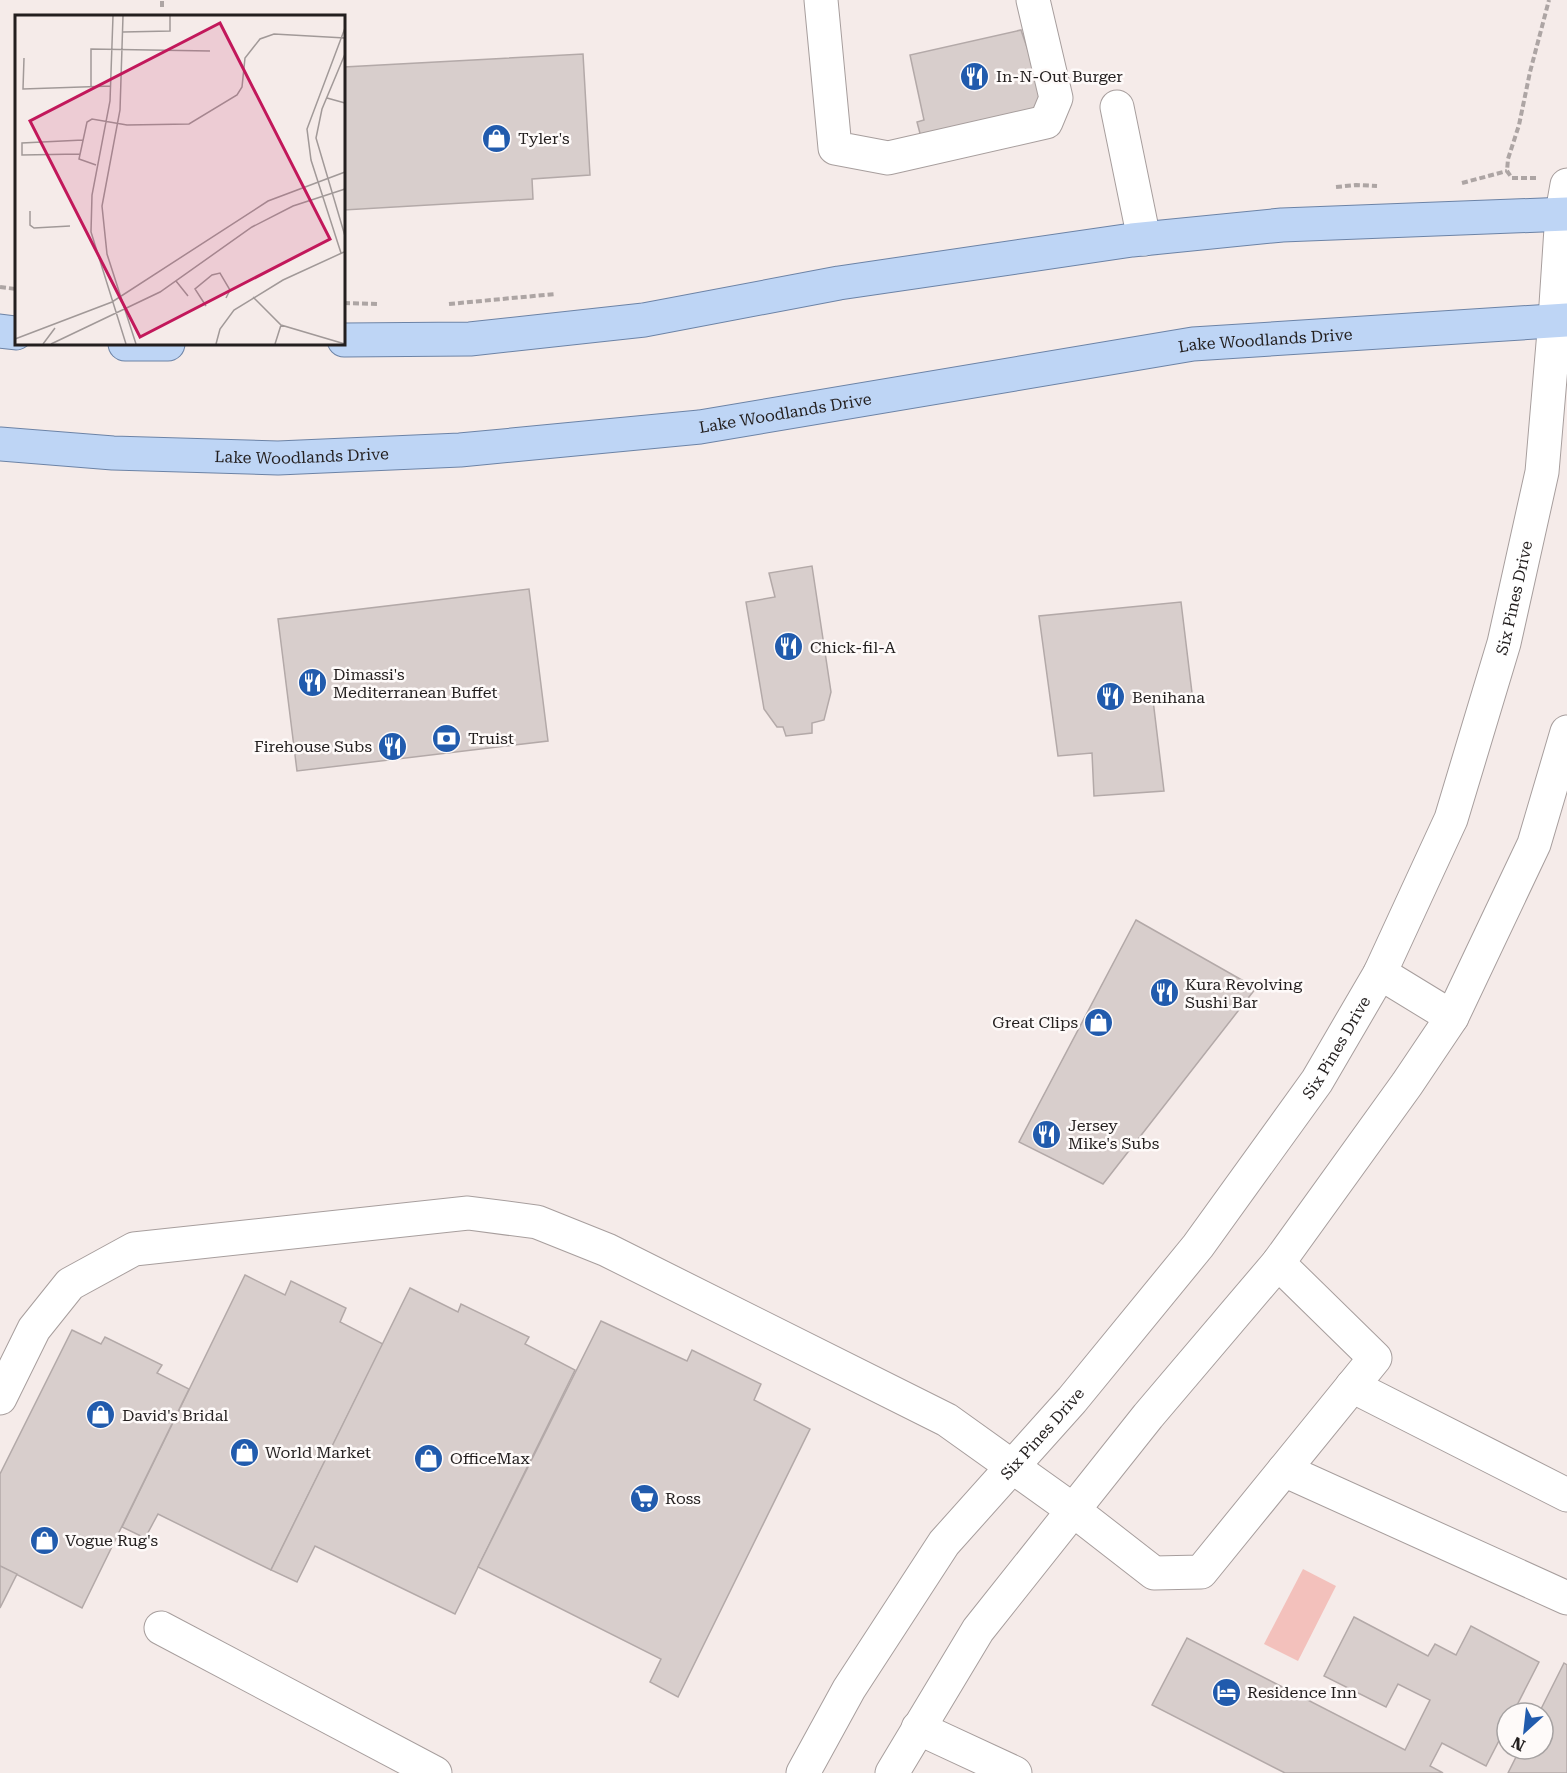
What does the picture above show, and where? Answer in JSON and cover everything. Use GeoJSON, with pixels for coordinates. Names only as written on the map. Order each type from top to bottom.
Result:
{"type":"FeatureCollection","features":[{"type":"Feature","properties":{"kind":"main road"},"geometry":{"type":"LineString","coordinates":[[345,340],[470,339],[644,320],[839,284],[1144,239],[1560,198]]}},
{"type":"Feature","properties":{"kind":"main road","name":"Lake Woodlands Drive"},"geometry":{"type":"LineString","coordinates":[[0,444],[113,453],[278,458],[460,450],[700,427],[1193,344],[1561,320]]}},
{"type":"Feature","properties":{"kind":"main road"},"geometry":{"type":"LineString","coordinates":[[0,331],[15,333]]}},
{"type":"Feature","properties":{"kind":"street"},"geometry":{"type":"LineString","coordinates":[[822,0],[835,148],[888,158],[1046,122],[1056,98],[1033,0]]}},
{"type":"Feature","properties":{"kind":"street"},"geometry":{"type":"LineString","coordinates":[[1117,107],[1144,239]]}},
{"type":"Feature","properties":{"kind":"street","name":"Six Pines Drive"},"geometry":{"type":"LineString","coordinates":[[803,1773],[849,1689],[944,1543],[1072,1400],[1198,1246],[1317,1082],[1380,973],[1451,819],[1503,643],[1542,472],[1561,320],[1560,198]]}},
{"type":"Feature","properties":{"kind":"street"},"geometry":{"type":"LineString","coordinates":[[892,1773],[978,1630],[1148,1416],[1278,1263],[1407,1084],[1452,1017],[1534,844],[1567,732]]}},
{"type":"Feature","properties":{"kind":"street"},"geometry":{"type":"LineString","coordinates":[[1380,973],[1452,1017]]}},
{"type":"Feature","properties":{"kind":"street"},"geometry":{"type":"LineString","coordinates":[[0,1398],[34,1329],[70,1284],[134,1249],[468,1213],[537,1222],[607,1250],[947,1420],[1073,1510],[1154,1572],[1201,1572],[1375,1358],[1278,1263]]}},
{"type":"Feature","properties":{"kind":"street"},"geometry":{"type":"LineString","coordinates":[[1352,1386],[1567,1495]]}},
{"type":"Feature","properties":{"kind":"street"},"geometry":{"type":"LineString","coordinates":[[1284,1470],[1567,1598]]}},
{"type":"Feature","properties":{"kind":"street"},"geometry":{"type":"LineString","coordinates":[[161,1628],[435,1773]]}},
{"type":"Feature","properties":{"kind":"street"},"geometry":{"type":"LineString","coordinates":[[918,1728],[1015,1773]]}},
{"type":"Feature","properties":{"kind":"path"},"geometry":{"type":"LineString","coordinates":[[162,0],[162,7]]}},
{"type":"Feature","properties":{"kind":"path"},"geometry":{"type":"LineString","coordinates":[[1549,0],[1519,125],[1508,159],[1507,171],[1512,178],[1560,198]]}},
{"type":"Feature","properties":{"kind":"path"},"geometry":{"type":"LineString","coordinates":[[0,287],[15,289]]}},
{"type":"Feature","properties":{"kind":"shaded area"},"geometry":{"type":"Polygon","coordinates":[[[1303,1569],[1336,1586],[1298,1661],[1264,1644],[1303,1569]]]}},
{"type":"Feature","properties":{"kind":"building","name":"In-N-Out Burger"},"geometry":{"type":"Polygon","coordinates":[[[1021,30],[1044,97],[1033,116],[922,141],[917,122],[924,120],[910,55],[1021,30]]]}},
{"type":"Feature","properties":{"kind":"building"},"geometry":{"type":"Polygon","coordinates":[[[583,54],[590,175],[532,179],[533,199],[345,210],[345,67],[583,54]]]}},
{"type":"Feature","properties":{"kind":"building","name":"Chick-fil-A"},"geometry":{"type":"Polygon","coordinates":[[[812,566],[831,692],[824,720],[812,723],[812,733],[786,736],[783,727],[777,727],[764,709],[746,602],[775,597],[769,573],[812,566]]]}},
{"type":"Feature","properties":{"kind":"building"},"geometry":{"type":"Polygon","coordinates":[[[529,589],[548,741],[297,771],[278,619],[529,589]]]}},
{"type":"Feature","properties":{"kind":"building","name":"Benihana"},"geometry":{"type":"Polygon","coordinates":[[[1181,602],[1192,693],[1153,700],[1164,791],[1094,796],[1092,753],[1058,756],[1039,616],[1181,602]]]}},
{"type":"Feature","properties":{"kind":"building"},"geometry":{"type":"Polygon","coordinates":[[[1136,920],[1256,988],[1103,1184],[1019,1142],[1136,920]]]}},
{"type":"Feature","properties":{"kind":"building","name":"World Market"},"geometry":{"type":"Polygon","coordinates":[[[245,1275],[285,1295],[291,1281],[346,1308],[340,1322],[383,1344],[271,1570],[158,1514],[145,1538],[122,1527],[245,1275]]]}},
{"type":"Feature","properties":{"kind":"building","name":"OfficeMax"},"geometry":{"type":"Polygon","coordinates":[[[410,1288],[458,1312],[461,1304],[529,1337],[525,1344],[575,1370],[455,1614],[315,1546],[297,1582],[271,1570],[410,1288]]]}},
{"type":"Feature","properties":{"kind":"building","name":"Ross"},"geometry":{"type":"Polygon","coordinates":[[[601,1321],[687,1361],[692,1350],[761,1384],[754,1400],[810,1429],[678,1697],[650,1682],[661,1659],[478,1567],[601,1321]]]}},
{"type":"Feature","properties":{"kind":"building"},"geometry":{"type":"Polygon","coordinates":[[[72,1330],[101,1344],[105,1337],[162,1365],[157,1373],[189,1389],[82,1608],[0,1566],[0,1474],[72,1330]]]}},
{"type":"Feature","properties":{"kind":"building"},"geometry":{"type":"Polygon","coordinates":[[[0,1566],[17,1574],[0,1608],[0,1566]]]}},
{"type":"Feature","properties":{"kind":"building","name":"Residence Inn"},"geometry":{"type":"Polygon","coordinates":[[[1354,1617],[1428,1656],[1435,1644],[1456,1655],[1471,1626],[1539,1662],[1519,1701],[1495,1701],[1495,1748],[1486,1766],[1442,1743],[1430,1766],[1443,1773],[1285,1773],[1152,1705],[1187,1638],[1405,1750],[1430,1700],[1398,1684],[1386,1707],[1324,1676],[1354,1617]]]}},
{"type":"Feature","properties":{"kind":"building"},"geometry":{"type":"Polygon","coordinates":[[[1564,1663],[1567,1665],[1567,1773],[1508,1773],[1514,1761],[1555,1761],[1555,1701],[1545,1701],[1564,1663]]]}},
{"type":"Feature","properties":{"kind":"place","name":"In-N-Out Burger"},"geometry":{"type":"Point","coordinates":[975,76]}},
{"type":"Feature","properties":{"kind":"place","name":"Tyler's"},"geometry":{"type":"Point","coordinates":[497,138]}},
{"type":"Feature","properties":{"kind":"place","name":"Chick-fil-A"},"geometry":{"type":"Point","coordinates":[789,647]}},
{"type":"Feature","properties":{"kind":"place","name":"Dimassi's Mediterranean Buffet"},"geometry":{"type":"Point","coordinates":[312,683]}},
{"type":"Feature","properties":{"kind":"place","name":"Benihana"},"geometry":{"type":"Point","coordinates":[1111,697]}},
{"type":"Feature","properties":{"kind":"place","name":"Truist"},"geometry":{"type":"Point","coordinates":[447,738]}},
{"type":"Feature","properties":{"kind":"place","name":"Firehouse Subs"},"geometry":{"type":"Point","coordinates":[393,746]}},
{"type":"Feature","properties":{"kind":"place","name":"Kura Revolving Sushi Bar"},"geometry":{"type":"Point","coordinates":[1164,993]}},
{"type":"Feature","properties":{"kind":"place","name":"Great Clips"},"geometry":{"type":"Point","coordinates":[1099,1022]}},
{"type":"Feature","properties":{"kind":"place","name":"Jersey Mike's Subs"},"geometry":{"type":"Point","coordinates":[1047,1134]}},
{"type":"Feature","properties":{"kind":"place","name":"David's Bridal"},"geometry":{"type":"Point","coordinates":[101,1415]}},
{"type":"Feature","properties":{"kind":"place","name":"World Market"},"geometry":{"type":"Point","coordinates":[244,1452]}},
{"type":"Feature","properties":{"kind":"place","name":"OfficeMax"},"geometry":{"type":"Point","coordinates":[429,1458]}},
{"type":"Feature","properties":{"kind":"place","name":"Ross"},"geometry":{"type":"Point","coordinates":[644,1498]}},
{"type":"Feature","properties":{"kind":"place","name":"Vogue Rug's"},"geometry":{"type":"Point","coordinates":[44,1540]}},
{"type":"Feature","properties":{"kind":"place","name":"Residence Inn"},"geometry":{"type":"Point","coordinates":[1226,1692]}}]}
